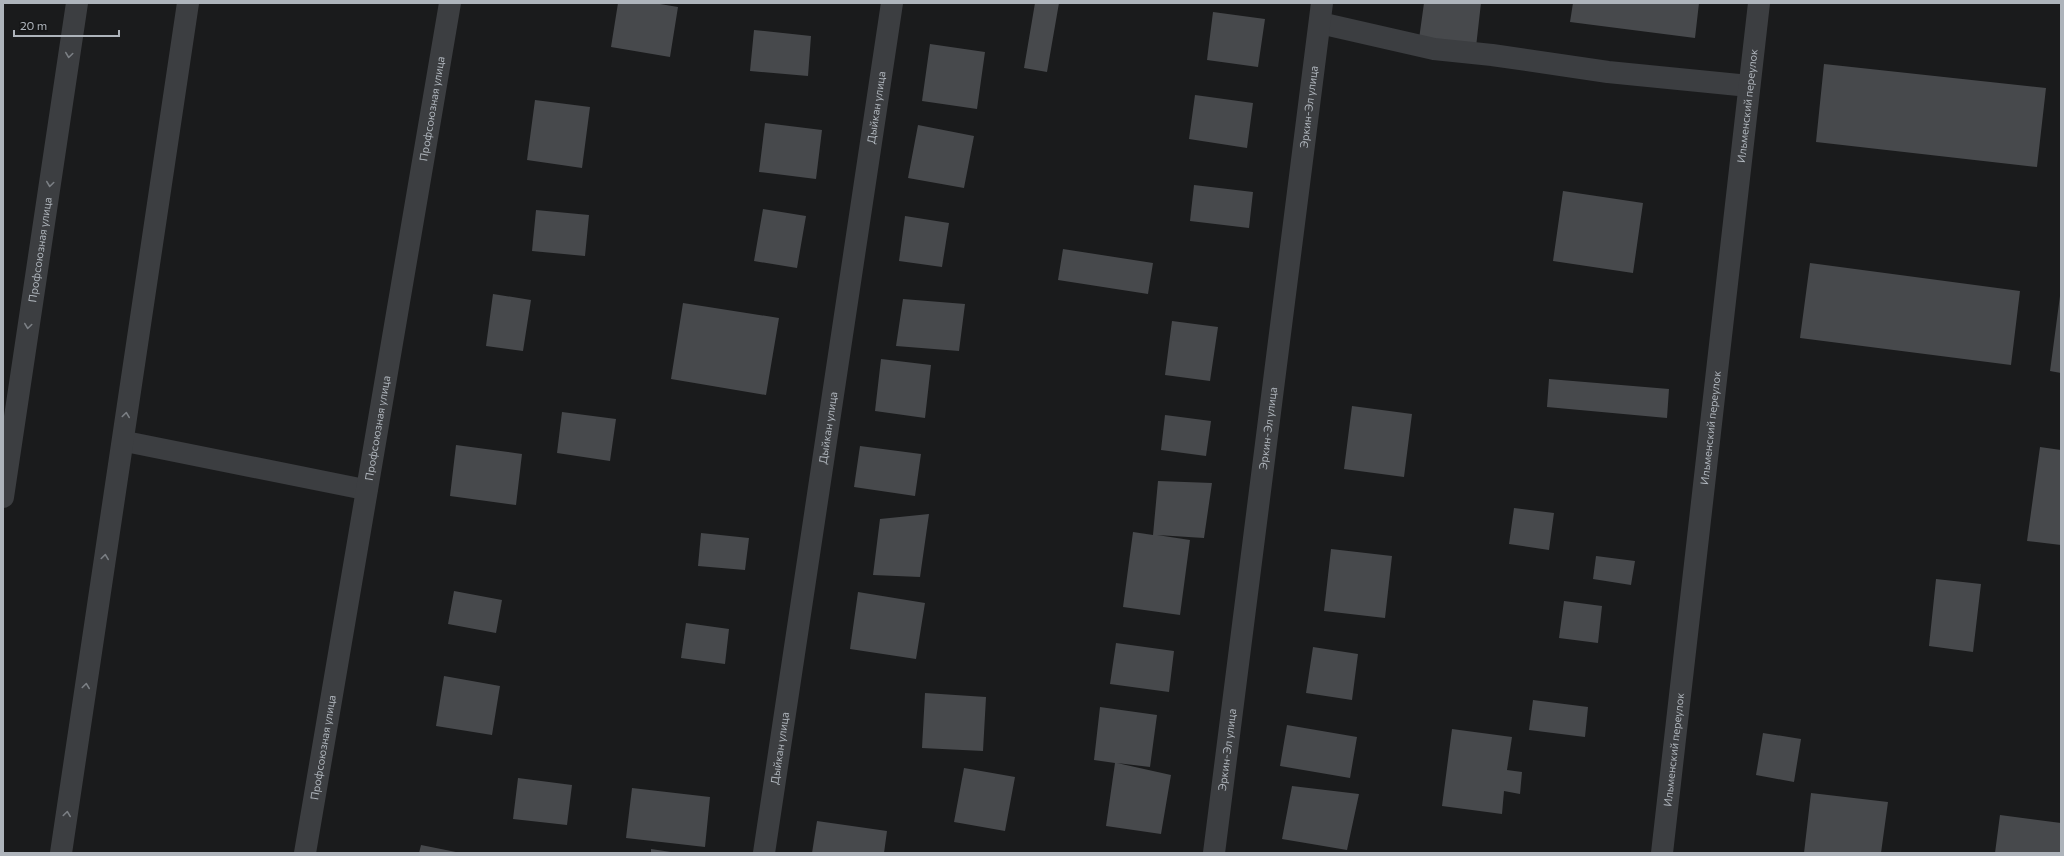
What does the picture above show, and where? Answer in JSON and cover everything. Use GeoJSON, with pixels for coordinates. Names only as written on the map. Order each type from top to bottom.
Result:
{"type":"FeatureCollection","features":[{"type":"Feature","properties":{"kind":"street","name":"Профсоюзная улица"},"geometry":{"type":"LineString","coordinates":[[3,497],[77,3]]}},
{"type":"Feature","properties":{"kind":"street"},"geometry":{"type":"LineString","coordinates":[[61,853],[188,3]]}},
{"type":"Feature","properties":{"kind":"street","name":"Профсоюзная улица"},"geometry":{"type":"LineString","coordinates":[[305,853],[450,3]]}},
{"type":"Feature","properties":{"kind":"street","name":"Дыйкан улица"},"geometry":{"type":"LineString","coordinates":[[764,853],[892,3]]}},
{"type":"Feature","properties":{"kind":"street","name":"Ильменский переулок"},"geometry":{"type":"LineString","coordinates":[[1662,853],[1759,3]]}},
{"type":"Feature","properties":{"kind":"street"},"geometry":{"type":"LineString","coordinates":[[1321,13],[1434,49],[1492,55],[1608,72],[1749,86]]}},
{"type":"Feature","properties":{"kind":"street","name":"Эркин-Эл улица"},"geometry":{"type":"LineString","coordinates":[[1214,853],[1321,13]]}},
{"type":"Feature","properties":{"kind":"lane"},"geometry":{"type":"LineString","coordinates":[[123,441],[367,490]]}},
{"type":"Feature","properties":{"kind":"building"},"geometry":{"type":"Polygon","coordinates":[[[618,3],[654,3],[678,7],[670,57],[611,47],[618,3]]]}},
{"type":"Feature","properties":{"kind":"building"},"geometry":{"type":"Polygon","coordinates":[[[1035,3],[1059,3],[1047,72],[1024,68],[1035,3]]]}},
{"type":"Feature","properties":{"kind":"building"},"geometry":{"type":"Polygon","coordinates":[[[1424,3],[1481,3],[1476,47],[1419,39],[1424,3]]]}},
{"type":"Feature","properties":{"kind":"building"},"geometry":{"type":"Polygon","coordinates":[[[1573,3],[1699,3],[1695,38],[1570,22],[1573,3]]]}},
{"type":"Feature","properties":{"kind":"building"},"geometry":{"type":"Polygon","coordinates":[[[1213,12],[1265,19],[1258,67],[1207,60],[1213,12]]]}},
{"type":"Feature","properties":{"kind":"building"},"geometry":{"type":"Polygon","coordinates":[[[754,30],[811,36],[808,76],[750,71],[754,30]]]}},
{"type":"Feature","properties":{"kind":"building"},"geometry":{"type":"Polygon","coordinates":[[[930,44],[985,52],[977,109],[922,101],[930,44]]]}},
{"type":"Feature","properties":{"kind":"building"},"geometry":{"type":"Polygon","coordinates":[[[1824,64],[2046,88],[2037,167],[1816,142],[1824,64]]]}},
{"type":"Feature","properties":{"kind":"building"},"geometry":{"type":"Polygon","coordinates":[[[1195,95],[1253,103],[1247,148],[1189,139],[1195,95]]]}},
{"type":"Feature","properties":{"kind":"building"},"geometry":{"type":"Polygon","coordinates":[[[535,100],[590,107],[582,168],[527,160],[535,100]]]}},
{"type":"Feature","properties":{"kind":"building"},"geometry":{"type":"Polygon","coordinates":[[[765,123],[822,130],[816,179],[759,172],[765,123]]]}},
{"type":"Feature","properties":{"kind":"building"},"geometry":{"type":"Polygon","coordinates":[[[918,125],[974,136],[964,188],[908,178],[918,125]]]}},
{"type":"Feature","properties":{"kind":"building"},"geometry":{"type":"Polygon","coordinates":[[[1194,185],[1253,192],[1249,228],[1190,221],[1194,185]]]}},
{"type":"Feature","properties":{"kind":"building"},"geometry":{"type":"Polygon","coordinates":[[[1563,191],[1643,203],[1633,273],[1553,261],[1563,191]]]}},
{"type":"Feature","properties":{"kind":"building"},"geometry":{"type":"Polygon","coordinates":[[[763,209],[806,216],[797,268],[754,261],[763,209]]]}},
{"type":"Feature","properties":{"kind":"building"},"geometry":{"type":"Polygon","coordinates":[[[536,210],[589,215],[585,256],[532,251],[536,210]]]}},
{"type":"Feature","properties":{"kind":"building"},"geometry":{"type":"Polygon","coordinates":[[[905,216],[949,223],[942,267],[899,261],[905,216]]]}},
{"type":"Feature","properties":{"kind":"building"},"geometry":{"type":"Polygon","coordinates":[[[1063,249],[1153,263],[1148,294],[1058,280],[1063,249]]]}},
{"type":"Feature","properties":{"kind":"building"},"geometry":{"type":"Polygon","coordinates":[[[1810,263],[2020,291],[2011,365],[1800,338],[1810,263]]]}},
{"type":"Feature","properties":{"kind":"building"},"geometry":{"type":"Polygon","coordinates":[[[493,294],[531,300],[523,351],[486,346],[493,294]]]}},
{"type":"Feature","properties":{"kind":"building"},"geometry":{"type":"Polygon","coordinates":[[[2061,296],[2061,373],[2050,371],[2061,296]]]}},
{"type":"Feature","properties":{"kind":"building"},"geometry":{"type":"Polygon","coordinates":[[[903,299],[965,304],[959,351],[896,346],[903,299]]]}},
{"type":"Feature","properties":{"kind":"building"},"geometry":{"type":"Polygon","coordinates":[[[683,303],[779,318],[766,395],[671,379],[683,303]]]}},
{"type":"Feature","properties":{"kind":"building"},"geometry":{"type":"Polygon","coordinates":[[[1172,321],[1218,327],[1210,381],[1165,375],[1172,321]]]}},
{"type":"Feature","properties":{"kind":"building"},"geometry":{"type":"Polygon","coordinates":[[[881,359],[931,365],[925,418],[875,411],[881,359]]]}},
{"type":"Feature","properties":{"kind":"building"},"geometry":{"type":"Polygon","coordinates":[[[1549,379],[1669,389],[1667,418],[1547,407],[1549,379]]]}},
{"type":"Feature","properties":{"kind":"building"},"geometry":{"type":"Polygon","coordinates":[[[1352,406],[1412,414],[1404,477],[1344,469],[1352,406]]]}},
{"type":"Feature","properties":{"kind":"building"},"geometry":{"type":"Polygon","coordinates":[[[562,412],[616,419],[610,461],[557,453],[562,412]]]}},
{"type":"Feature","properties":{"kind":"building"},"geometry":{"type":"Polygon","coordinates":[[[1165,415],[1211,421],[1206,456],[1161,450],[1165,415]]]}},
{"type":"Feature","properties":{"kind":"building"},"geometry":{"type":"Polygon","coordinates":[[[456,445],[522,454],[516,505],[450,496],[456,445]]]}},
{"type":"Feature","properties":{"kind":"building"},"geometry":{"type":"Polygon","coordinates":[[[860,446],[921,454],[915,496],[854,487],[860,446]]]}},
{"type":"Feature","properties":{"kind":"building"},"geometry":{"type":"Polygon","coordinates":[[[2040,447],[2061,450],[2061,545],[2027,541],[2040,447]]]}},
{"type":"Feature","properties":{"kind":"building"},"geometry":{"type":"Polygon","coordinates":[[[1158,481],[1212,483],[1204,538],[1157,535],[1190,540],[1180,615],[1123,607],[1133,532],[1153,535],[1158,481]]]}},
{"type":"Feature","properties":{"kind":"building"},"geometry":{"type":"Polygon","coordinates":[[[1514,508],[1554,513],[1549,550],[1509,544],[1514,508]]]}},
{"type":"Feature","properties":{"kind":"building"},"geometry":{"type":"Polygon","coordinates":[[[929,514],[920,577],[873,575],[880,519],[929,514]]]}},
{"type":"Feature","properties":{"kind":"building"},"geometry":{"type":"Polygon","coordinates":[[[701,533],[749,538],[745,570],[698,566],[701,533]]]}},
{"type":"Feature","properties":{"kind":"building"},"geometry":{"type":"Polygon","coordinates":[[[1331,549],[1392,556],[1385,618],[1324,611],[1331,549]]]}},
{"type":"Feature","properties":{"kind":"building"},"geometry":{"type":"Polygon","coordinates":[[[1596,556],[1635,561],[1631,585],[1593,579],[1596,556]]]}},
{"type":"Feature","properties":{"kind":"building"},"geometry":{"type":"Polygon","coordinates":[[[1936,579],[1981,584],[1973,652],[1929,646],[1936,579]]]}},
{"type":"Feature","properties":{"kind":"building"},"geometry":{"type":"Polygon","coordinates":[[[454,591],[502,600],[496,633],[448,624],[454,591]]]}},
{"type":"Feature","properties":{"kind":"building"},"geometry":{"type":"Polygon","coordinates":[[[858,592],[925,603],[916,659],[850,649],[858,592]]]}},
{"type":"Feature","properties":{"kind":"building"},"geometry":{"type":"Polygon","coordinates":[[[1564,601],[1602,606],[1598,643],[1559,638],[1564,601]]]}},
{"type":"Feature","properties":{"kind":"building"},"geometry":{"type":"Polygon","coordinates":[[[686,623],[729,629],[725,664],[681,658],[686,623]]]}},
{"type":"Feature","properties":{"kind":"building"},"geometry":{"type":"Polygon","coordinates":[[[1116,643],[1174,651],[1169,692],[1110,684],[1116,643]]]}},
{"type":"Feature","properties":{"kind":"building"},"geometry":{"type":"Polygon","coordinates":[[[1313,647],[1358,654],[1352,700],[1306,693],[1313,647]]]}},
{"type":"Feature","properties":{"kind":"building"},"geometry":{"type":"Polygon","coordinates":[[[444,676],[500,686],[492,735],[436,726],[444,676]]]}},
{"type":"Feature","properties":{"kind":"building"},"geometry":{"type":"Polygon","coordinates":[[[925,693],[986,697],[983,751],[922,748],[925,693]]]}},
{"type":"Feature","properties":{"kind":"building"},"geometry":{"type":"Polygon","coordinates":[[[1533,700],[1588,707],[1585,737],[1529,730],[1533,700]]]}},
{"type":"Feature","properties":{"kind":"building"},"geometry":{"type":"Polygon","coordinates":[[[1100,707],[1157,715],[1150,767],[1117,763],[1171,775],[1161,834],[1106,826],[1115,763],[1094,760],[1100,707]]]}},
{"type":"Feature","properties":{"kind":"building"},"geometry":{"type":"Polygon","coordinates":[[[1287,725],[1357,737],[1350,778],[1280,766],[1287,725]]]}},
{"type":"Feature","properties":{"kind":"building"},"geometry":{"type":"Polygon","coordinates":[[[1452,729],[1512,737],[1507,770],[1522,772],[1520,794],[1504,791],[1502,814],[1442,806],[1452,729]]]}},
{"type":"Feature","properties":{"kind":"building"},"geometry":{"type":"Polygon","coordinates":[[[1763,733],[1801,739],[1794,782],[1756,775],[1763,733]]]}},
{"type":"Feature","properties":{"kind":"building"},"geometry":{"type":"Polygon","coordinates":[[[964,768],[1015,777],[1005,831],[954,822],[964,768]]]}},
{"type":"Feature","properties":{"kind":"building"},"geometry":{"type":"Polygon","coordinates":[[[518,778],[572,785],[567,825],[513,819],[518,778]]]}},
{"type":"Feature","properties":{"kind":"building"},"geometry":{"type":"Polygon","coordinates":[[[1292,786],[1359,794],[1347,850],[1282,839],[1292,786]]]}},
{"type":"Feature","properties":{"kind":"building"},"geometry":{"type":"Polygon","coordinates":[[[632,788],[710,797],[705,847],[626,838],[632,788]]]}},
{"type":"Feature","properties":{"kind":"building"},"geometry":{"type":"Polygon","coordinates":[[[1811,793],[1888,802],[1881,853],[1804,853],[1811,793]]]}},
{"type":"Feature","properties":{"kind":"building"},"geometry":{"type":"Polygon","coordinates":[[[2000,815],[2061,823],[2061,853],[1995,853],[2000,815]]]}},
{"type":"Feature","properties":{"kind":"building"},"geometry":{"type":"Polygon","coordinates":[[[817,821],[887,831],[884,853],[812,853],[817,821]]]}},
{"type":"Feature","properties":{"kind":"building"},"geometry":{"type":"Polygon","coordinates":[[[421,845],[456,852],[456,853],[419,853],[421,845]]]}},
{"type":"Feature","properties":{"kind":"building"},"geometry":{"type":"Polygon","coordinates":[[[651,849],[671,852],[671,853],[651,853],[651,849]]]}}]}
